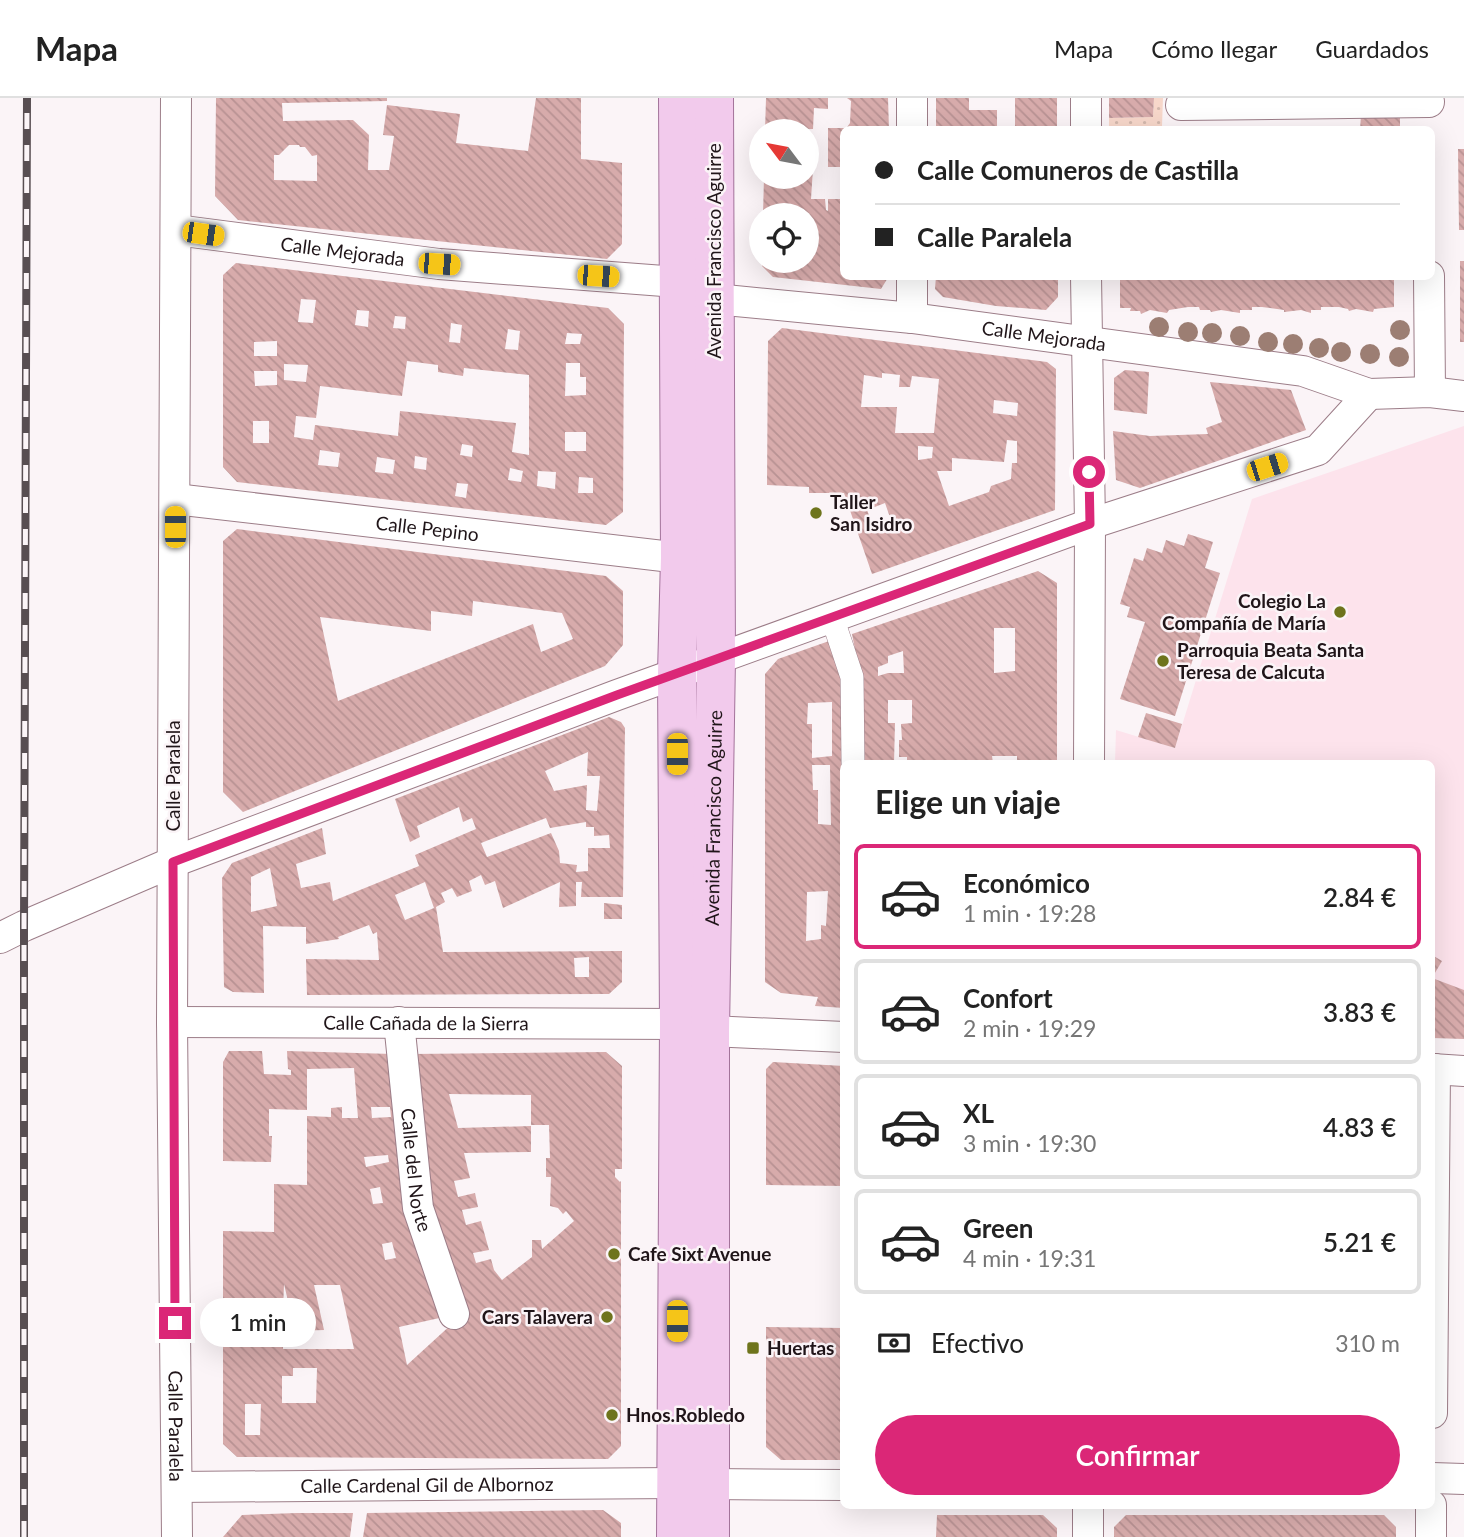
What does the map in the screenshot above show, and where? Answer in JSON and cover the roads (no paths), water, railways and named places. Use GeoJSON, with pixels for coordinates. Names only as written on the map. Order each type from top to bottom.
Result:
{"type":"FeatureCollection","features":[{"type":"Feature","properties":{"kind":"main road","name":"Avenida Francisco Aguirre"},"geometry":{"type":"LineString","coordinates":[[676,1537],[693,1484],[694,1027],[677,673],[680,558],[678,98]]}},
{"type":"Feature","properties":{"kind":"main road","name":"Avenida Francisco Aguirre"},"geometry":{"type":"LineString","coordinates":[[694,1027],[716,659],[714,98]]}},
{"type":"Feature","properties":{"kind":"main road","name":"Avenida Francisco Aguirre"},"geometry":{"type":"LineString","coordinates":[[693,1484],[710,1537]]}},
{"type":"Feature","properties":{"kind":"street","name":"Calle Paralela"},"geometry":{"type":"LineString","coordinates":[[176,98],[172,1022],[177,1537]]}},
{"type":"Feature","properties":{"kind":"street"},"geometry":{"type":"LineString","coordinates":[[912,98],[912,126]]}},
{"type":"Feature","properties":{"kind":"street"},"geometry":{"type":"LineString","coordinates":[[1086,98],[1086,126]]}},
{"type":"Feature","properties":{"kind":"street"},"geometry":{"type":"LineString","coordinates":[[1181,105],[1429,110]]}},
{"type":"Feature","properties":{"kind":"street","name":"Calle Mejorada"},"geometry":{"type":"LineString","coordinates":[[176,230],[439,264],[677,282]]}},
{"type":"Feature","properties":{"kind":"street"},"geometry":{"type":"LineString","coordinates":[[912,280],[912,318]]}},
{"type":"Feature","properties":{"kind":"street"},"geometry":{"type":"LineString","coordinates":[[1086,280],[1090,524],[1089,760]]}},
{"type":"Feature","properties":{"kind":"street"},"geometry":{"type":"LineString","coordinates":[[1429,280],[1430,392]]}},
{"type":"Feature","properties":{"kind":"street","name":"Calle Mejorada"},"geometry":{"type":"LineString","coordinates":[[715,299],[912,318],[1303,371],[1369,394]]}},
{"type":"Feature","properties":{"kind":"street"},"geometry":{"type":"LineString","coordinates":[[0,939],[23,926],[173,862],[677,673],[1090,524],[1318,450],[1369,394],[1430,392],[1464,396]]}},
{"type":"Feature","properties":{"kind":"street","name":"Calle Pepino"},"geometry":{"type":"LineString","coordinates":[[175,499],[680,558]]}},
{"type":"Feature","properties":{"kind":"street"},"geometry":{"type":"LineString","coordinates":[[832,617],[852,677],[853,760]]}},
{"type":"Feature","properties":{"kind":"street","name":"Calle Cañada de la Sierra"},"geometry":{"type":"LineString","coordinates":[[172,1022],[399,1022],[694,1027],[840,1037]]}},
{"type":"Feature","properties":{"kind":"street","name":"Calle del Norte"},"geometry":{"type":"LineString","coordinates":[[399,1022],[418,1208],[454,1314]]}},
{"type":"Feature","properties":{"kind":"street"},"geometry":{"type":"LineString","coordinates":[[1435,1069],[1464,1071]]}},
{"type":"Feature","properties":{"kind":"street"},"geometry":{"type":"LineString","coordinates":[[1435,1478],[1464,1479]]}},
{"type":"Feature","properties":{"kind":"street","name":"Calle Cardenal Gil de Albornoz"},"geometry":{"type":"LineString","coordinates":[[177,1486],[840,1485]]}},
{"type":"Feature","properties":{"kind":"street"},"geometry":{"type":"LineString","coordinates":[[1088,1509],[1088,1537]]}},
{"type":"Feature","properties":{"kind":"street"},"geometry":{"type":"LineString","coordinates":[[1431,1509],[1431,1537]]}},
{"type":"Feature","properties":{"kind":"railway"},"geometry":{"type":"LineString","coordinates":[[24,1537],[27,98]]}},
{"type":"Feature","properties":{"kind":"place","name":"Taller San Isidro"},"geometry":{"type":"Point","coordinates":[816,513]}},
{"type":"Feature","properties":{"kind":"place","name":"Colegio La Compañía de María"},"geometry":{"type":"Point","coordinates":[1340,612]}},
{"type":"Feature","properties":{"kind":"place","name":"Parroquia Beata Santa Teresa de Calcuta"},"geometry":{"type":"Point","coordinates":[1163,661]}},
{"type":"Feature","properties":{"kind":"place","name":"Cafe Sixt Avenue"},"geometry":{"type":"Point","coordinates":[614,1254]}},
{"type":"Feature","properties":{"kind":"place","name":"Cars Talavera"},"geometry":{"type":"Point","coordinates":[607,1317]}},
{"type":"Feature","properties":{"kind":"place","name":"Huertas"},"geometry":{"type":"Point","coordinates":[753,1348]}},
{"type":"Feature","properties":{"kind":"place","name":"Hnos.Robledo"},"geometry":{"type":"Point","coordinates":[612,1415]}}]}
